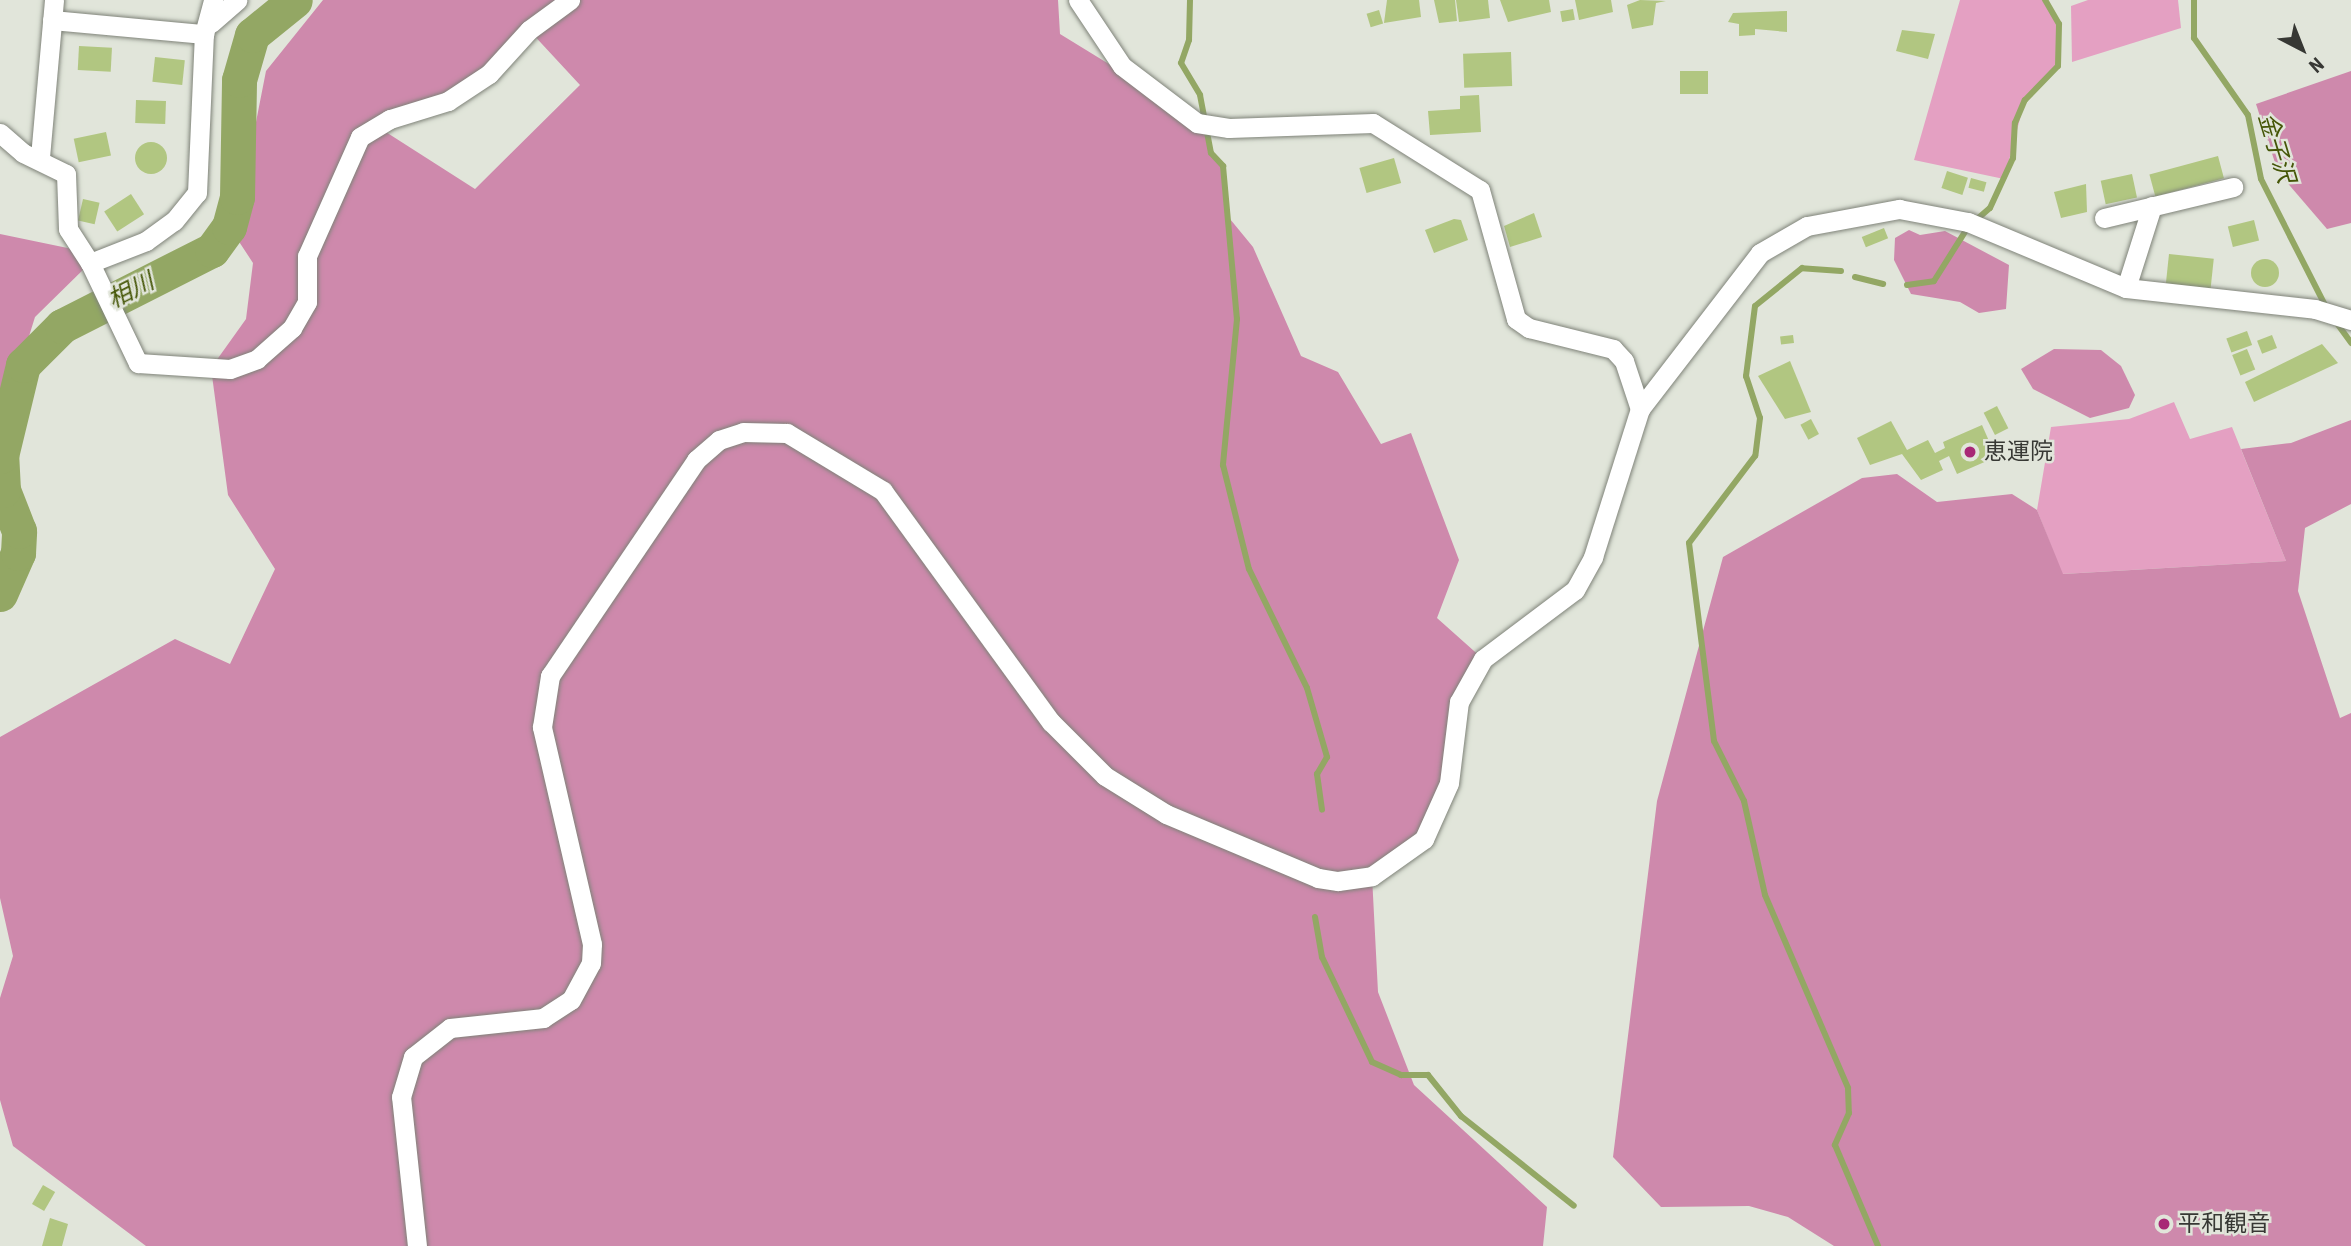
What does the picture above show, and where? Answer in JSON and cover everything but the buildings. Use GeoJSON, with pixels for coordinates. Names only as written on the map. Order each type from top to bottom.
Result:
{"type":"FeatureCollection","features":[{"type":"Feature","properties":{"kind":"street"},"geometry":{"type":"LineString","coordinates":[[40,157],[54,0]]}},
{"type":"Feature","properties":{"kind":"street"},"geometry":{"type":"LineString","coordinates":[[90,262],[146,241],[174,222],[197,193],[207,29],[213,0]]}},
{"type":"Feature","properties":{"kind":"street"},"geometry":{"type":"LineString","coordinates":[[52,20],[207,29],[237,0]]}},
{"type":"Feature","properties":{"kind":"street"},"geometry":{"type":"LineString","coordinates":[[0,133],[23,153],[40,157],[66,174],[68,229],[90,262],[114,321],[138,363],[230,369],[257,359],[292,328],[307,302],[307,257],[360,137],[390,119],[448,101],[489,74],[529,30],[570,0]]}},
{"type":"Feature","properties":{"kind":"street"},"geometry":{"type":"LineString","coordinates":[[1078,0],[1122,66],[1205,124],[1350,121],[1402,135],[1480,190],[1516,319],[1529,328],[1613,349],[1624,360],[1640,409]]}},
{"type":"Feature","properties":{"kind":"street"},"geometry":{"type":"LineString","coordinates":[[2104,218],[2233,187]]}},
{"type":"Feature","properties":{"kind":"street"},"geometry":{"type":"LineString","coordinates":[[2126,288],[2152,206]]}},
{"type":"Feature","properties":{"kind":"street"},"geometry":{"type":"LineString","coordinates":[[417,1246],[401,1097],[413,1057],[450,1028],[543,1018],[571,1000],[591,963],[592,944],[542,727],[550,676],[696,460],[719,440],[743,432],[788,433],[883,491],[1051,722],[1105,776],[1166,814],[1318,878],[1338,881],[1372,876],[1423,839],[1450,783],[1460,702],[1483,659],[1575,590],[1593,557],[1640,409],[1759,253],[1807,226],[1899,209],[1974,225],[2126,288],[2315,309],[2345,317]]}},
{"type":"Feature","properties":{"kind":"shaded area"},"geometry":{"type":"Polygon","coordinates":[[[323,0],[1058,0],[1060,34],[1205,123],[1211,153],[1223,166],[1230,219],[1253,247],[1301,356],[1338,372],[1381,444],[1411,433],[1459,560],[1437,618],[1483,659],[1459,702],[1449,783],[1424,839],[1372,876],[1378,992],[1414,1085],[1547,1207],[1543,1246],[146,1246],[13,1146],[0,1100],[0,998],[13,956],[0,898],[0,737],[175,639],[230,664],[275,569],[228,495],[211,368],[246,319],[253,263],[234,234],[266,71],[323,0]],[[529,30],[489,74],[378,127],[475,189],[580,85],[529,30]]]}},
{"type":"Feature","properties":{"kind":"shaded area"},"geometry":{"type":"Polygon","coordinates":[[[1960,0],[2045,0],[2059,24],[2058,66],[2025,100],[2004,179],[1914,160],[1960,0]]]}},
{"type":"Feature","properties":{"kind":"shaded area"},"geometry":{"type":"Polygon","coordinates":[[[2088,0],[2178,0],[2181,28],[2072,62],[2071,6],[2088,0]]]}},
{"type":"Feature","properties":{"kind":"shaded area"},"geometry":{"type":"Polygon","coordinates":[[[2351,71],[2351,223],[2327,229],[2278,172],[2256,104],[2351,71]]]}},
{"type":"Feature","properties":{"kind":"shaded area"},"geometry":{"type":"Polygon","coordinates":[[[1909,230],[1920,235],[1945,231],[2009,265],[2006,309],[1979,313],[1960,302],[1911,294],[1894,260],[1895,238],[1909,230]]]}},
{"type":"Feature","properties":{"kind":"shaded area"},"geometry":{"type":"Polygon","coordinates":[[[0,234],[82,251],[90,263],[35,317],[0,429],[0,234]]]}},
{"type":"Feature","properties":{"kind":"shaded area"},"geometry":{"type":"Polygon","coordinates":[[[2054,349],[2101,350],[2121,366],[2135,395],[2129,408],[2090,418],[2033,389],[2021,369],[2054,349]]]}},
{"type":"Feature","properties":{"kind":"shaded area"},"geometry":{"type":"Polygon","coordinates":[[[2174,402],[2190,439],[2232,427],[2286,561],[2062,574],[2037,510],[2051,427],[2129,419],[2174,402]]]}},
{"type":"Feature","properties":{"kind":"shaded area"},"geometry":{"type":"Polygon","coordinates":[[[2351,420],[2351,504],[2305,528],[2298,591],[2340,718],[2351,713],[2351,1246],[1834,1246],[1788,1217],[1749,1206],[1661,1207],[1613,1157],[1657,801],[1723,557],[1862,478],[1897,474],[1937,502],[2012,494],[2037,510],[2063,574],[2286,561],[2241,449],[2291,443],[2351,420]]]}},
{"type":"Feature","properties":{"kind":"waterway","name":"相川"},"geometry":{"type":"LineString","coordinates":[[0,594],[18,553],[19,531],[3,490],[1,456],[23,365],[62,326],[212,250],[229,227],[237,197],[239,80],[252,35],[295,0]]}},
{"type":"Feature","properties":{"kind":"waterway"},"geometry":{"type":"LineString","coordinates":[[1190,0],[1189,40],[1181,63],[1200,95],[1211,153],[1223,166],[1237,319],[1223,465],[1249,569],[1307,688],[1327,757],[1317,774],[1322,810]]}},
{"type":"Feature","properties":{"kind":"waterway"},"geometry":{"type":"LineString","coordinates":[[1976,220],[1990,208],[2013,158],[2015,123],[2025,100],[2058,66],[2059,24],[2045,0]]}},
{"type":"Feature","properties":{"kind":"waterway","name":"金子沢"},"geometry":{"type":"LineString","coordinates":[[2194,0],[2194,38],[2248,115],[2261,179],[2326,307]]}},
{"type":"Feature","properties":{"kind":"waterway"},"geometry":{"type":"LineString","coordinates":[[1907,285],[1934,281],[1968,227]]}},
{"type":"Feature","properties":{"kind":"waterway"},"geometry":{"type":"LineString","coordinates":[[1841,271],[1802,268],[1755,306],[1746,376],[1760,418],[1755,456],[1689,543],[1714,741],[1744,801],[1765,895],[1848,1088],[1849,1113],[1835,1145],[1878,1246]]}},
{"type":"Feature","properties":{"kind":"waterway"},"geometry":{"type":"LineString","coordinates":[[1855,277],[1883,284]]}},
{"type":"Feature","properties":{"kind":"waterway","name":"金子沢"},"geometry":{"type":"LineString","coordinates":[[2336,322],[2351,343]]}},
{"type":"Feature","properties":{"kind":"waterway"},"geometry":{"type":"LineString","coordinates":[[1315,917],[1322,957],[1372,1062],[1401,1075],[1428,1075],[1461,1116],[1574,1206]]}},
{"type":"Feature","properties":{"kind":"place","name":"恵運院"},"geometry":{"type":"Point","coordinates":[1970,452]}},
{"type":"Feature","properties":{"kind":"place","name":"平和観音"},"geometry":{"type":"Point","coordinates":[2164,1224]}}]}
